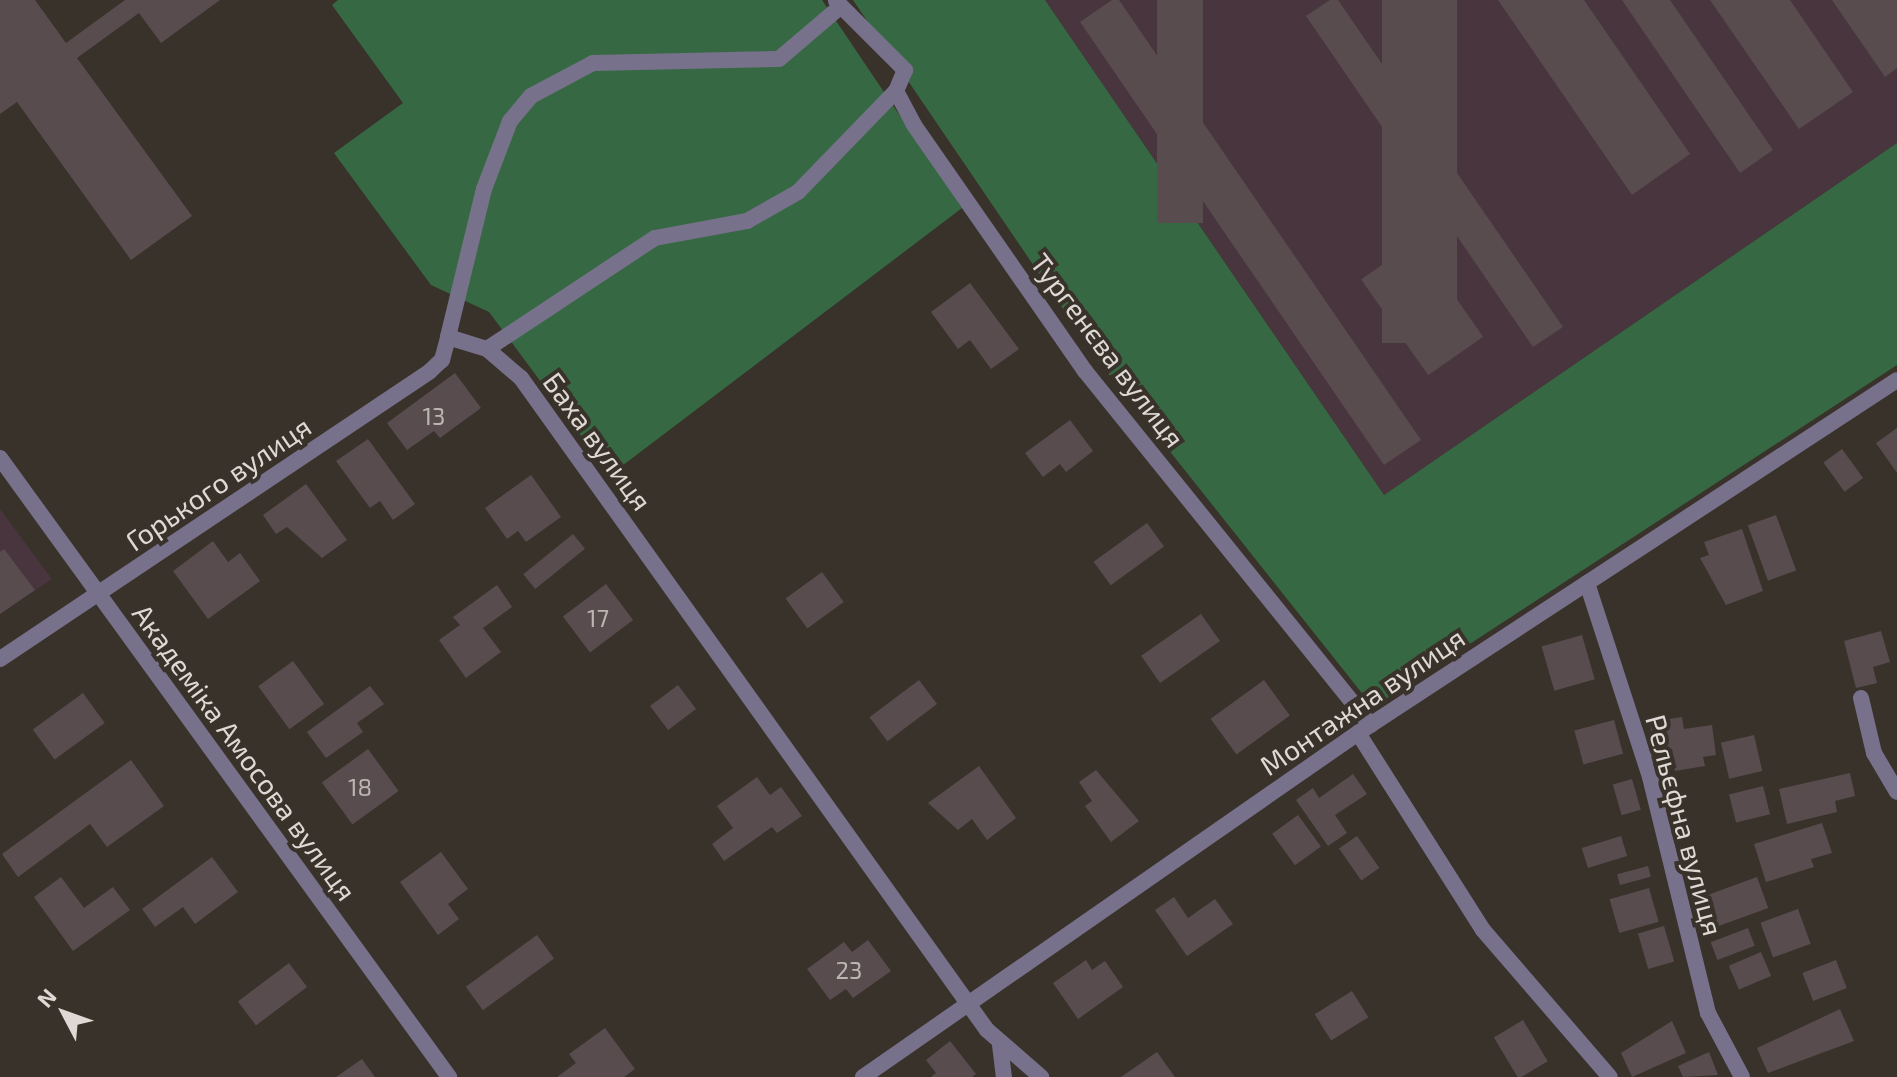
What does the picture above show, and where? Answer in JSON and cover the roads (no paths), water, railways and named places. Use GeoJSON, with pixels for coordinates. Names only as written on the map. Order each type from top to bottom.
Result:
{"type":"FeatureCollection","features":[{"type":"Feature","properties":{"kind":"street","name":"Тургенєва вулиця"},"geometry":{"type":"LineString","coordinates":[[838,4],[905,70],[896,91],[1085,371],[1364,729]]}},
{"type":"Feature","properties":{"kind":"street"},"geometry":{"type":"LineString","coordinates":[[448,337],[484,189],[510,121],[531,96],[593,63],[779,59],[838,4]]}},
{"type":"Feature","properties":{"kind":"street"},"geometry":{"type":"LineString","coordinates":[[487,349],[655,238],[747,221],[798,192],[896,91]]}},
{"type":"Feature","properties":{"kind":"street","name":"Баха вулиця"},"geometry":{"type":"LineString","coordinates":[[448,337],[487,349],[521,378],[968,1002],[1000,1045],[1041,1077]]}},
{"type":"Feature","properties":{"kind":"street","name":"Горького вулиця"},"geometry":{"type":"LineString","coordinates":[[0,659],[429,372],[442,360],[448,337]]}},
{"type":"Feature","properties":{"kind":"street","name":"Монтажна вулиця"},"geometry":{"type":"LineString","coordinates":[[863,1077],[1364,729],[1897,380]]}},
{"type":"Feature","properties":{"kind":"street","name":"Академіка Амосова вулиця"},"geometry":{"type":"LineString","coordinates":[[0,458],[449,1077]]}},
{"type":"Feature","properties":{"kind":"street","name":"Рельєфна вулиця"},"geometry":{"type":"LineString","coordinates":[[1587,583],[1650,777],[1708,1013],[1742,1077]]}},
{"type":"Feature","properties":{"kind":"street"},"geometry":{"type":"LineString","coordinates":[[1861,698],[1874,753],[1897,792]]}},
{"type":"Feature","properties":{"kind":"street"},"geometry":{"type":"LineString","coordinates":[[1364,729],[1483,930],[1610,1077]]}},
{"type":"Feature","properties":{"kind":"street"},"geometry":{"type":"LineString","coordinates":[[1000,1045],[1004,1077]]}}]}
